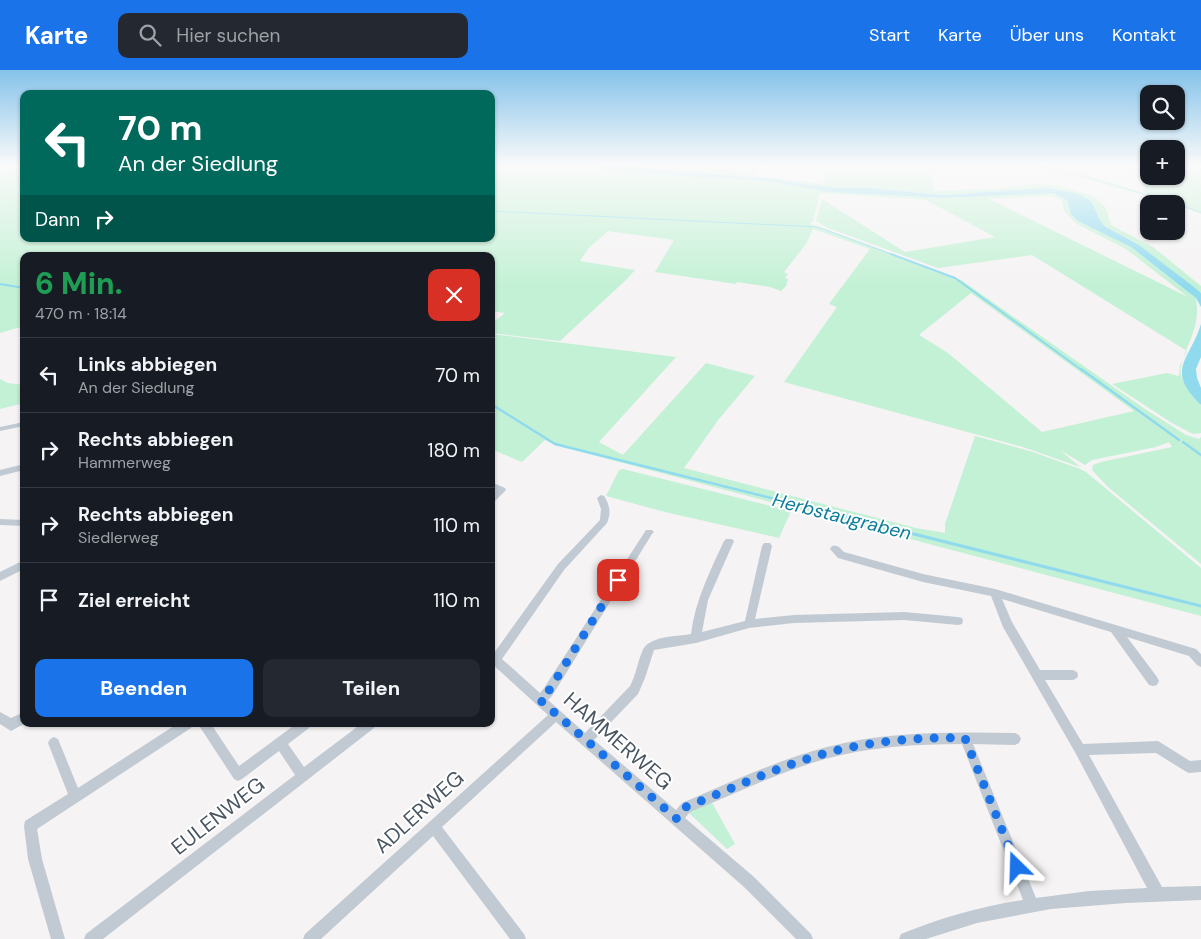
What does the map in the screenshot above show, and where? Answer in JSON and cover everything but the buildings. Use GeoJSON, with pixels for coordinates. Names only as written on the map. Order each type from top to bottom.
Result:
{"type":"FeatureCollection","features":[{"type":"Feature","properties":{"kind":"street"},"geometry":{"type":"LineString","coordinates":[[0,429],[20,425]]}},
{"type":"Feature","properties":{"kind":"street"},"geometry":{"type":"LineString","coordinates":[[0,472],[20,469]]}},
{"type":"Feature","properties":{"kind":"street"},"geometry":{"type":"LineString","coordinates":[[495,486],[502,490],[495,496]]}},
{"type":"Feature","properties":{"kind":"street"},"geometry":{"type":"LineString","coordinates":[[495,654],[561,568],[604,521],[606,513],[604,502],[601,498]]}},
{"type":"Feature","properties":{"kind":"street"},"geometry":{"type":"LineString","coordinates":[[0,522],[20,523]]}},
{"type":"Feature","properties":{"kind":"street"},"geometry":{"type":"LineString","coordinates":[[540,700],[548,692],[649,532]]}},
{"type":"Feature","properties":{"kind":"street"},"geometry":{"type":"LineString","coordinates":[[696,638],[697,617],[708,585],[729,541]]}},
{"type":"Feature","properties":{"kind":"street"},"geometry":{"type":"LineString","coordinates":[[749,624],[767,546]]}},
{"type":"Feature","properties":{"kind":"street"},"geometry":{"type":"LineString","coordinates":[[835,548],[840,555],[923,578],[995,593],[1192,652],[1201,662]]}},
{"type":"Feature","properties":{"kind":"street"},"geometry":{"type":"LineString","coordinates":[[0,577],[20,566]]}},
{"type":"Feature","properties":{"kind":"street"},"geometry":{"type":"LineString","coordinates":[[995,593],[1007,624],[1080,750],[1158,894]]}},
{"type":"Feature","properties":{"kind":"street"},"geometry":{"type":"LineString","coordinates":[[586,740],[634,690],[650,647],[657,644],[696,638],[749,624],[849,616],[904,616],[958,621]]}},
{"type":"Feature","properties":{"kind":"street"},"geometry":{"type":"LineString","coordinates":[[1114,628],[1153,681]]}},
{"type":"Feature","properties":{"kind":"street","name":"HAMMERWEG"},"geometry":{"type":"LineString","coordinates":[[495,659],[556,715],[749,882],[806,939]]}},
{"type":"Feature","properties":{"kind":"street"},"geometry":{"type":"LineString","coordinates":[[1037,675],[1073,675]]}},
{"type":"Feature","properties":{"kind":"street","name":"ADLERWEG"},"geometry":{"type":"LineString","coordinates":[[310,939],[556,715]]}},
{"type":"Feature","properties":{"kind":"street"},"geometry":{"type":"LineString","coordinates":[[0,717],[11,725],[20,720]]}},
{"type":"Feature","properties":{"kind":"street"},"geometry":{"type":"LineString","coordinates":[[58,939],[35,859],[30,826],[182,727]]}},
{"type":"Feature","properties":{"kind":"street"},"geometry":{"type":"LineString","coordinates":[[206,727],[238,775],[301,727]]}},
{"type":"Feature","properties":{"kind":"street","name":"EULENWEG"},"geometry":{"type":"LineString","coordinates":[[91,939],[366,727]]}},
{"type":"Feature","properties":{"kind":"street"},"geometry":{"type":"LineString","coordinates":[[677,819],[686,807],[793,764],[847,748],[923,738],[1015,739]]}},
{"type":"Feature","properties":{"kind":"street"},"geometry":{"type":"LineString","coordinates":[[965,738],[1032,904]]}},
{"type":"Feature","properties":{"kind":"street"},"geometry":{"type":"LineString","coordinates":[[54,743],[75,796]]}},
{"type":"Feature","properties":{"kind":"street"},"geometry":{"type":"LineString","coordinates":[[280,743],[303,776]]}},
{"type":"Feature","properties":{"kind":"street"},"geometry":{"type":"LineString","coordinates":[[1080,750],[1158,747],[1189,767],[1201,766]]}},
{"type":"Feature","properties":{"kind":"street"},"geometry":{"type":"LineString","coordinates":[[433,826],[519,939]]}},
{"type":"Feature","properties":{"kind":"street"},"geometry":{"type":"LineString","coordinates":[[906,939],[938,926],[1032,904],[1201,892]]}},
{"type":"Feature","properties":{"kind":"green space"},"geometry":{"type":"Polygon","coordinates":[[[0,205],[20,205],[20,242],[495,242],[495,205],[817,205],[813,221],[810,224],[961,280],[1145,409],[1186,435],[1199,439],[1201,437],[1201,564],[1108,487],[1092,470],[1093,465],[1101,462],[1172,447],[1169,442],[1156,447],[1092,460],[1085,465],[1060,450],[1080,467],[1023,447],[784,382],[837,307],[829,304],[870,249],[813,229],[806,244],[784,272],[788,274],[785,278],[788,279],[786,286],[781,291],[770,287],[737,282],[736,284],[655,272],[674,240],[608,231],[588,249],[580,261],[635,270],[560,341],[495,333],[495,321],[505,313],[495,312],[495,252],[20,252],[20,327],[0,333],[0,205]],[[971,293],[919,335],[948,353],[1042,432],[1134,411],[971,293]]]}},
{"type":"Feature","properties":{"kind":"green space"},"geometry":{"type":"Polygon","coordinates":[[[820,205],[831,205],[905,252],[995,237],[934,205],[1000,205],[1188,297],[1126,249],[1077,224],[1065,212],[1063,205],[1068,205],[1078,221],[1131,247],[1196,298],[1197,317],[1193,334],[1186,350],[1032,255],[938,268],[828,228],[816,221],[820,205]]]}},
{"type":"Feature","properties":{"kind":"green space"},"geometry":{"type":"Polygon","coordinates":[[[1093,205],[1103,205],[1106,208],[1111,225],[1153,247],[1201,286],[1201,293],[1139,245],[1101,224],[1093,205]]]}},
{"type":"Feature","properties":{"kind":"green space"},"geometry":{"type":"Polygon","coordinates":[[[1185,205],[1201,205],[1201,214],[1185,208],[1185,205]]]}},
{"type":"Feature","properties":{"kind":"green space"},"geometry":{"type":"Polygon","coordinates":[[[495,334],[676,357],[599,442],[623,455],[706,363],[755,376],[719,419],[684,468],[916,528],[945,533],[945,524],[975,436],[1033,452],[1086,472],[1201,568],[1201,616],[555,445],[545,440],[522,462],[495,451],[495,334]]]}},
{"type":"Feature","properties":{"kind":"green space"},"geometry":{"type":"Polygon","coordinates":[[[1183,359],[1181,366],[1182,378],[1201,406],[1201,433],[1193,434],[1172,423],[1112,384],[1167,373],[1179,376],[1180,365],[1183,359]]]}},
{"type":"Feature","properties":{"kind":"green space"},"geometry":{"type":"Polygon","coordinates":[[[0,379],[8,383],[20,384],[20,404],[0,409],[0,379]]]}},
{"type":"Feature","properties":{"kind":"green space"},"geometry":{"type":"Polygon","coordinates":[[[623,469],[791,511],[779,538],[665,512],[606,496],[619,470],[623,469]]]}},
{"type":"Feature","properties":{"kind":"green space"},"geometry":{"type":"Polygon","coordinates":[[[711,801],[735,844],[727,849],[688,812],[711,801]]]}},
{"type":"Feature","properties":{"kind":"water"},"geometry":{"type":"Polygon","coordinates":[[[1068,205],[1093,205],[1100,220],[1106,227],[1139,245],[1201,293],[1201,307],[1196,298],[1131,247],[1078,221],[1071,214],[1068,205]]]}},
{"type":"Feature","properties":{"kind":"water"},"geometry":{"type":"Polygon","coordinates":[[[1201,324],[1201,357],[1196,369],[1201,388],[1201,405],[1190,393],[1182,374],[1186,357],[1201,324]]]}},
{"type":"Feature","properties":{"kind":"waterway"},"geometry":{"type":"LineString","coordinates":[[1177,205],[1201,212]]}},
{"type":"Feature","properties":{"kind":"waterway"},"geometry":{"type":"LineString","coordinates":[[495,211],[818,227],[894,255]]}},
{"type":"Feature","properties":{"kind":"waterway"},"geometry":{"type":"LineString","coordinates":[[891,254],[955,278],[1083,371]]}},
{"type":"Feature","properties":{"kind":"waterway","name":"Herbstaugraben"},"geometry":{"type":"LineString","coordinates":[[0,284],[20,287]]}},
{"type":"Feature","properties":{"kind":"waterway"},"geometry":{"type":"LineString","coordinates":[[1081,369],[1179,440]]}},
{"type":"Feature","properties":{"kind":"waterway","name":"Herbstaugraben"},"geometry":{"type":"LineString","coordinates":[[495,406],[555,444],[847,517]]}},
{"type":"Feature","properties":{"kind":"waterway"},"geometry":{"type":"LineString","coordinates":[[1183,442],[1201,455]]}},
{"type":"Feature","properties":{"kind":"waterway","name":"Herbstaugraben"},"geometry":{"type":"LineString","coordinates":[[842,516],[1201,606]]}},
{"type":"Feature","properties":{"kind":"route"},"geometry":{"type":"LineString","coordinates":[[618,580],[548,692],[540,700],[677,819],[686,807],[793,764],[847,748],[923,738],[965,738],[1017,867]]}}]}
